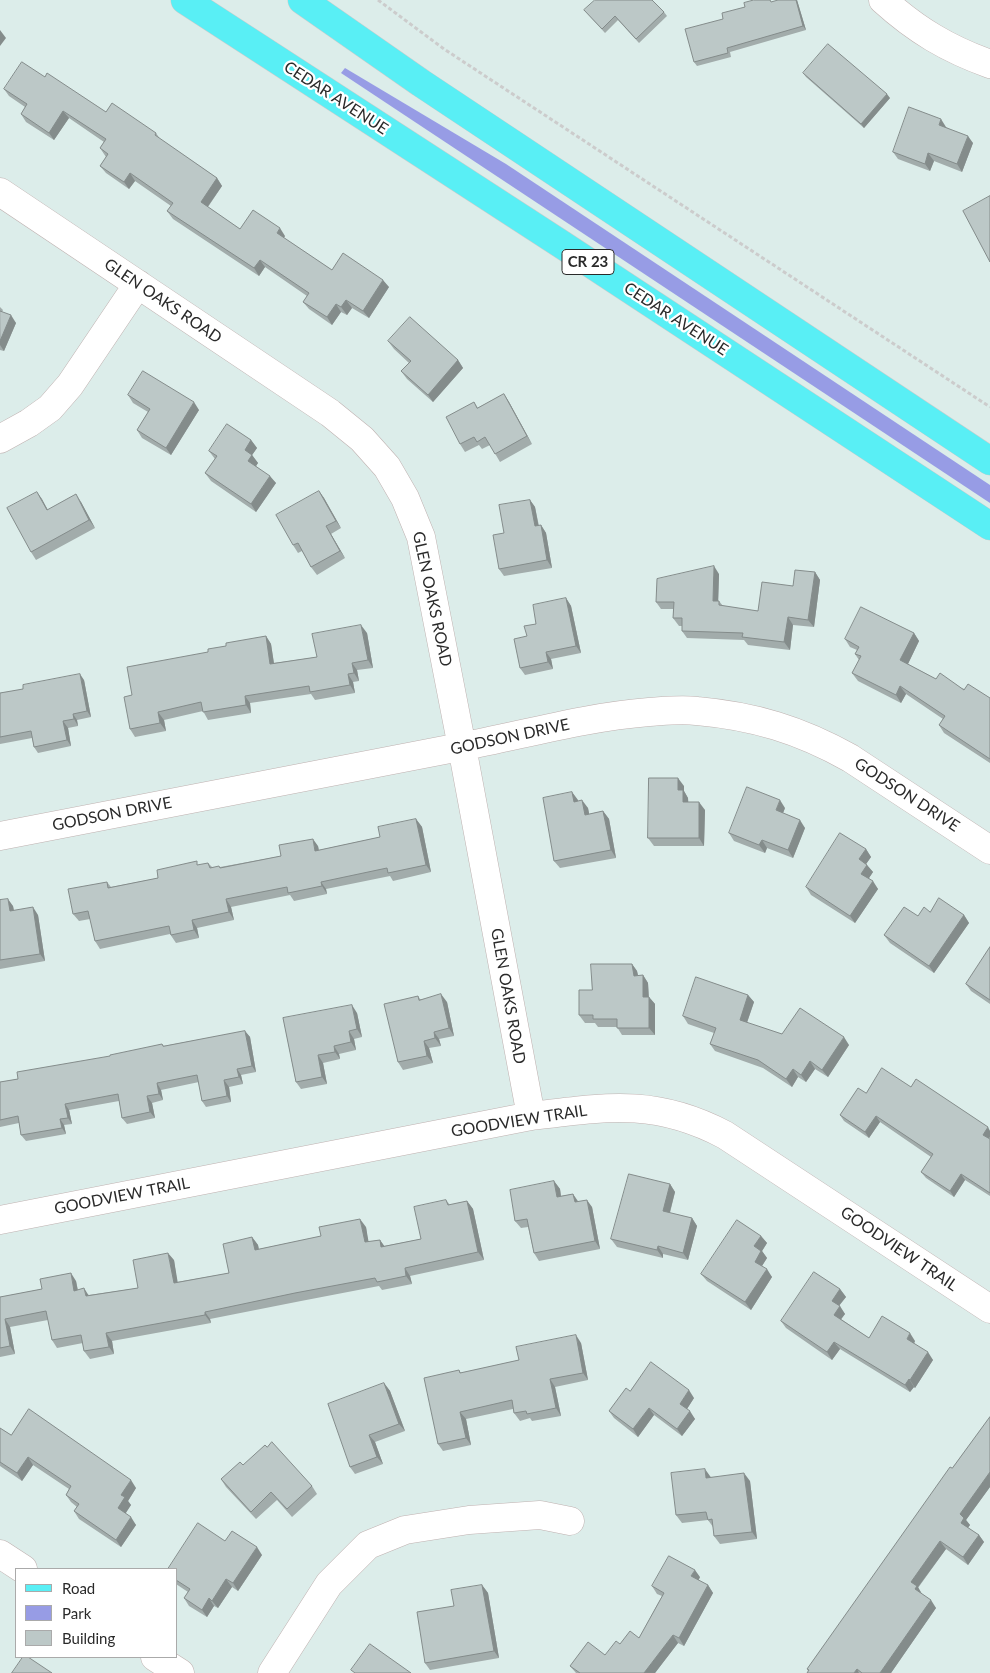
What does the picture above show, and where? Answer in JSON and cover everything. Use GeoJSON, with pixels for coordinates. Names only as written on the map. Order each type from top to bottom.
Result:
{"type":"FeatureCollection","features":[{"type":"Feature","properties":{"kind":"main road","name":"CEDAR AVENUE"},"geometry":{"type":"LineString","coordinates":[[185,0],[990,526]]}},
{"type":"Feature","properties":{"kind":"main road"},"geometry":{"type":"LineString","coordinates":[[302,0],[421,83],[990,460]]}},
{"type":"Feature","properties":{"kind":"street"},"geometry":{"type":"LineString","coordinates":[[883,0],[927,35],[964,54],[990,64]]}},
{"type":"Feature","properties":{"kind":"street","name":"GLEN OAKS ROAD"},"geometry":{"type":"LineString","coordinates":[[0,192],[330,413],[362,438],[387,467],[405,498],[421,537],[530,1116]]}},
{"type":"Feature","properties":{"kind":"street"},"geometry":{"type":"LineString","coordinates":[[0,439],[29,423],[50,408],[70,384],[138,284]]}},
{"type":"Feature","properties":{"kind":"street","name":"GODSON DRIVE"},"geometry":{"type":"LineString","coordinates":[[0,836],[462,747],[616,715],[677,710],[760,720],[805,735],[850,758],[990,850]]}},
{"type":"Feature","properties":{"kind":"street","name":"GOODVIEW TRAIL"},"geometry":{"type":"LineString","coordinates":[[0,1220],[530,1116],[606,1107],[648,1109],[673,1114],[710,1127],[745,1147],[990,1309]]}},
{"type":"Feature","properties":{"kind":"street"},"geometry":{"type":"LineString","coordinates":[[272,1673],[329,1584],[368,1545],[405,1530],[469,1520],[540,1515],[570,1521]]}},
{"type":"Feature","properties":{"kind":"street"},"geometry":{"type":"LineString","coordinates":[[0,1554],[21,1568]]}},
{"type":"Feature","properties":{"kind":"street"},"geometry":{"type":"LineString","coordinates":[[157,1658],[180,1673]]}},
{"type":"Feature","properties":{"kind":"path"},"geometry":{"type":"LineString","coordinates":[[378,0],[444,50],[990,407]]}},
{"type":"Feature","properties":{"kind":"green space"},"geometry":{"type":"Polygon","coordinates":[[[345,68],[506,164],[990,485],[990,503],[341,73],[345,68]]]}},
{"type":"Feature","properties":{"kind":"building"},"geometry":{"type":"Polygon","coordinates":[[[595,0],[652,0],[664,12],[636,39],[615,16],[602,29],[584,10],[595,0]]]}},
{"type":"Feature","properties":{"kind":"building"},"geometry":{"type":"Polygon","coordinates":[[[754,0],[770,0],[771,2],[796,0],[803,26],[727,48],[728,53],[694,62],[685,29],[723,19],[722,13],[745,7],[744,3],[754,0]]]}},
{"type":"Feature","properties":{"kind":"building"},"geometry":{"type":"Polygon","coordinates":[[[828,44],[887,94],[861,124],[803,73],[828,44]]]}},
{"type":"Feature","properties":{"kind":"building"},"geometry":{"type":"Polygon","coordinates":[[[22,62],[45,77],[47,73],[106,112],[112,103],[217,178],[201,202],[240,229],[253,210],[280,228],[277,233],[332,270],[343,253],[383,280],[363,311],[346,300],[341,307],[336,304],[327,317],[303,302],[309,293],[260,260],[254,268],[167,211],[173,203],[130,173],[124,182],[100,166],[108,154],[100,148],[106,139],[63,111],[49,133],[21,114],[27,104],[4,89],[22,62]]]}},
{"type":"Feature","properties":{"kind":"building"},"geometry":{"type":"Polygon","coordinates":[[[909,107],[941,119],[939,125],[968,136],[957,164],[928,153],[925,164],[893,152],[909,107]]]}},
{"type":"Feature","properties":{"kind":"building"},"geometry":{"type":"Polygon","coordinates":[[[990,196],[990,262],[963,211],[990,196]]]}},
{"type":"Feature","properties":{"kind":"building"},"geometry":{"type":"Polygon","coordinates":[[[0,311],[11,315],[0,341],[0,311]]]}},
{"type":"Feature","properties":{"kind":"building"},"geometry":{"type":"Polygon","coordinates":[[[410,317],[458,360],[428,395],[401,371],[411,361],[388,341],[410,317]]]}},
{"type":"Feature","properties":{"kind":"building"},"geometry":{"type":"Polygon","coordinates":[[[143,371],[194,402],[166,448],[137,430],[150,409],[128,395],[143,371]]]}},
{"type":"Feature","properties":{"kind":"building"},"geometry":{"type":"Polygon","coordinates":[[[504,394],[527,436],[495,454],[485,437],[477,442],[474,437],[460,444],[446,417],[474,402],[477,408],[504,394]]]}},
{"type":"Feature","properties":{"kind":"building"},"geometry":{"type":"Polygon","coordinates":[[[227,424],[251,440],[245,450],[252,455],[248,461],[270,476],[251,504],[205,473],[217,456],[209,451],[227,424]]]}},
{"type":"Feature","properties":{"kind":"building"},"geometry":{"type":"Polygon","coordinates":[[[319,491],[336,521],[326,526],[340,551],[311,567],[298,543],[293,545],[276,515],[319,491]]]}},
{"type":"Feature","properties":{"kind":"building"},"geometry":{"type":"Polygon","coordinates":[[[37,492],[47,510],[76,494],[89,520],[31,552],[7,508],[37,492]]]}},
{"type":"Feature","properties":{"kind":"building"},"geometry":{"type":"Polygon","coordinates":[[[530,500],[535,526],[541,525],[547,560],[499,569],[493,535],[504,533],[499,505],[530,500]]]}},
{"type":"Feature","properties":{"kind":"building"},"geometry":{"type":"Polygon","coordinates":[[[714,566],[713,601],[719,601],[719,605],[758,611],[762,582],[793,586],[795,570],[815,572],[808,620],[788,617],[784,642],[742,637],[743,633],[682,631],[682,618],[673,618],[674,602],[656,602],[657,579],[714,566]]]}},
{"type":"Feature","properties":{"kind":"building"},"geometry":{"type":"Polygon","coordinates":[[[566,598],[576,646],[546,652],[548,662],[520,668],[514,639],[527,636],[524,626],[536,624],[533,605],[566,598]]]}},
{"type":"Feature","properties":{"kind":"building"},"geometry":{"type":"Polygon","coordinates":[[[861,607],[914,633],[900,660],[936,679],[940,673],[964,690],[968,684],[990,698],[990,759],[939,725],[945,716],[900,686],[896,695],[852,673],[861,656],[855,654],[859,647],[845,639],[861,607]]]}},
{"type":"Feature","properties":{"kind":"building"},"geometry":{"type":"Polygon","coordinates":[[[361,625],[368,660],[352,663],[354,673],[348,674],[350,685],[310,692],[309,686],[245,696],[246,705],[203,712],[201,702],[158,712],[160,723],[130,729],[124,697],[132,695],[127,667],[208,652],[208,649],[226,646],[226,643],[266,636],[270,664],[317,657],[312,634],[361,625]]]}},
{"type":"Feature","properties":{"kind":"building"},"geometry":{"type":"Polygon","coordinates":[[[80,674],[87,711],[73,714],[74,719],[63,721],[67,740],[34,747],[31,731],[0,737],[0,693],[23,689],[23,685],[80,674]]]}},
{"type":"Feature","properties":{"kind":"building"},"geometry":{"type":"Polygon","coordinates":[[[649,778],[678,778],[678,790],[683,790],[683,802],[699,802],[699,838],[648,838],[649,778]]]}},
{"type":"Feature","properties":{"kind":"building"},"geometry":{"type":"Polygon","coordinates":[[[747,787],[780,800],[776,810],[800,820],[788,850],[762,840],[759,845],[729,833],[747,787]]]}},
{"type":"Feature","properties":{"kind":"building"},"geometry":{"type":"Polygon","coordinates":[[[572,792],[574,802],[582,800],[585,815],[603,811],[611,850],[554,861],[543,798],[572,792]]]}},
{"type":"Feature","properties":{"kind":"building"},"geometry":{"type":"Polygon","coordinates":[[[416,819],[426,865],[388,873],[387,868],[321,882],[322,886],[288,893],[287,887],[226,899],[229,912],[192,920],[194,930],[171,935],[169,926],[95,941],[88,911],[73,914],[68,889],[107,882],[108,888],[158,878],[157,870],[197,861],[197,865],[208,863],[210,868],[219,866],[220,868],[281,856],[279,845],[313,839],[315,851],[380,837],[378,827],[416,819]]]}},
{"type":"Feature","properties":{"kind":"building"},"geometry":{"type":"Polygon","coordinates":[[[840,833],[866,849],[859,859],[867,865],[861,874],[873,881],[850,916],[806,887],[840,833]]]}},
{"type":"Feature","properties":{"kind":"building"},"geometry":{"type":"Polygon","coordinates":[[[939,898],[964,915],[929,966],[884,935],[904,907],[918,916],[924,907],[930,912],[939,898]]]}},
{"type":"Feature","properties":{"kind":"building"},"geometry":{"type":"Polygon","coordinates":[[[8,899],[10,911],[33,907],[40,954],[0,960],[0,900],[8,899]]]}},
{"type":"Feature","properties":{"kind":"building"},"geometry":{"type":"Polygon","coordinates":[[[990,947],[990,1000],[966,984],[990,947]]]}},
{"type":"Feature","properties":{"kind":"building"},"geometry":{"type":"Polygon","coordinates":[[[591,964],[632,964],[634,976],[643,975],[643,997],[649,997],[649,1028],[617,1028],[617,1019],[593,1019],[593,1015],[579,1015],[579,990],[592,990],[591,964]]]}},
{"type":"Feature","properties":{"kind":"building"},"geometry":{"type":"Polygon","coordinates":[[[696,977],[748,995],[740,1020],[782,1034],[800,1008],[844,1037],[822,1070],[810,1061],[801,1075],[793,1069],[786,1079],[758,1060],[710,1044],[716,1028],[683,1016],[696,977]]]}},
{"type":"Feature","properties":{"kind":"building"},"geometry":{"type":"Polygon","coordinates":[[[441,994],[449,1028],[434,1032],[435,1038],[424,1041],[427,1056],[398,1062],[384,1004],[418,996],[419,1000],[441,994]]]}},
{"type":"Feature","properties":{"kind":"building"},"geometry":{"type":"Polygon","coordinates":[[[352,1005],[357,1029],[349,1031],[351,1042],[334,1046],[335,1052],[318,1055],[322,1077],[296,1082],[283,1018],[352,1005]]]}},
{"type":"Feature","properties":{"kind":"building"},"geometry":{"type":"Polygon","coordinates":[[[245,1031],[252,1066],[237,1069],[239,1077],[224,1080],[227,1096],[202,1101],[197,1075],[157,1083],[159,1094],[147,1096],[150,1112],[122,1118],[118,1094],[65,1104],[68,1118],[60,1119],[62,1128],[21,1135],[18,1116],[0,1120],[0,1082],[18,1079],[17,1072],[110,1056],[162,1044],[163,1046],[245,1031]]]}},
{"type":"Feature","properties":{"kind":"building"},"geometry":{"type":"Polygon","coordinates":[[[882,1068],[911,1087],[916,1079],[988,1127],[983,1135],[990,1139],[990,1193],[961,1174],[950,1191],[921,1172],[933,1154],[876,1116],[865,1132],[840,1115],[858,1088],[866,1093],[882,1068]]]}},
{"type":"Feature","properties":{"kind":"building"},"geometry":{"type":"Polygon","coordinates":[[[629,1174],[670,1184],[663,1211],[692,1218],[683,1253],[658,1246],[657,1250],[611,1239],[629,1174]]]}},
{"type":"Feature","properties":{"kind":"building"},"geometry":{"type":"Polygon","coordinates":[[[554,1181],[557,1197],[573,1194],[575,1202],[587,1200],[595,1241],[534,1253],[527,1219],[515,1221],[510,1190],[554,1181]]]}},
{"type":"Feature","properties":{"kind":"building"},"geometry":{"type":"Polygon","coordinates":[[[446,1200],[448,1205],[467,1201],[478,1252],[405,1268],[406,1276],[377,1282],[375,1278],[295,1293],[205,1312],[205,1315],[106,1333],[109,1347],[84,1351],[81,1335],[52,1340],[46,1311],[5,1319],[10,1346],[0,1348],[0,1297],[42,1289],[40,1279],[71,1273],[74,1291],[84,1288],[86,1296],[138,1288],[133,1260],[168,1253],[174,1283],[229,1273],[223,1244],[252,1237],[255,1250],[321,1236],[319,1227],[360,1219],[365,1242],[380,1240],[381,1247],[421,1239],[414,1207],[446,1200]]]}},
{"type":"Feature","properties":{"kind":"building"},"geometry":{"type":"Polygon","coordinates":[[[737,1220],[761,1236],[754,1246],[761,1251],[755,1262],[767,1269],[745,1302],[701,1274],[737,1220]]]}},
{"type":"Feature","properties":{"kind":"building"},"geometry":{"type":"Polygon","coordinates":[[[814,1272],[840,1289],[832,1301],[840,1306],[834,1315],[869,1338],[882,1316],[910,1333],[907,1339],[928,1352],[905,1385],[834,1342],[827,1352],[781,1321],[814,1272]]]}},
{"type":"Feature","properties":{"kind":"building"},"geometry":{"type":"Polygon","coordinates":[[[576,1335],[583,1373],[550,1379],[556,1408],[527,1414],[526,1411],[514,1413],[512,1400],[460,1412],[466,1438],[438,1444],[424,1378],[459,1370],[460,1373],[519,1360],[516,1347],[576,1335]]]}},
{"type":"Feature","properties":{"kind":"building"},"geometry":{"type":"Polygon","coordinates":[[[651,1362],[689,1390],[680,1404],[690,1411],[677,1429],[649,1408],[633,1429],[609,1411],[626,1388],[630,1391],[651,1362]]]}},
{"type":"Feature","properties":{"kind":"building"},"geometry":{"type":"Polygon","coordinates":[[[384,1383],[399,1424],[369,1435],[377,1457],[350,1467],[328,1404],[384,1383]]]}},
{"type":"Feature","properties":{"kind":"building"},"geometry":{"type":"Polygon","coordinates":[[[29,1409],[131,1480],[121,1495],[125,1497],[118,1508],[131,1517],[116,1540],[74,1511],[79,1504],[66,1495],[71,1486],[28,1457],[17,1473],[0,1462],[0,1428],[11,1435],[29,1409]]]}},
{"type":"Feature","properties":{"kind":"building"},"geometry":{"type":"Polygon","coordinates":[[[990,1417],[990,1472],[960,1514],[964,1518],[961,1523],[979,1535],[963,1557],[940,1541],[911,1582],[917,1586],[915,1589],[931,1600],[880,1673],[862,1673],[857,1669],[854,1673],[807,1673],[809,1670],[807,1669],[950,1467],[952,1468],[990,1417]]]}},
{"type":"Feature","properties":{"kind":"building"},"geometry":{"type":"Polygon","coordinates":[[[272,1442],[312,1486],[287,1509],[271,1492],[251,1512],[221,1479],[240,1462],[243,1465],[265,1445],[267,1447],[272,1442]]]}},
{"type":"Feature","properties":{"kind":"building"},"geometry":{"type":"Polygon","coordinates":[[[705,1469],[706,1478],[744,1473],[752,1532],[714,1536],[712,1519],[708,1520],[706,1512],[676,1515],[671,1473],[705,1469]]]}},
{"type":"Feature","properties":{"kind":"building"},"geometry":{"type":"Polygon","coordinates":[[[198,1523],[225,1541],[232,1531],[257,1547],[233,1583],[226,1579],[212,1601],[209,1598],[202,1610],[184,1598],[190,1589],[178,1581],[178,1568],[169,1568],[198,1523]]]}},
{"type":"Feature","properties":{"kind":"building"},"geometry":{"type":"Polygon","coordinates":[[[669,1556],[695,1570],[691,1576],[708,1585],[679,1638],[673,1635],[644,1673],[580,1673],[570,1666],[588,1642],[605,1655],[616,1641],[620,1644],[630,1631],[639,1638],[664,1593],[652,1586],[669,1556]]]}},
{"type":"Feature","properties":{"kind":"building"},"geometry":{"type":"Polygon","coordinates":[[[482,1585],[494,1651],[425,1663],[417,1612],[454,1606],[451,1590],[482,1585]]]}},
{"type":"Feature","properties":{"kind":"building"},"geometry":{"type":"Polygon","coordinates":[[[370,1644],[411,1673],[355,1673],[351,1670],[370,1644]]]}},
{"type":"Feature","properties":{"kind":"building"},"geometry":{"type":"Polygon","coordinates":[[[22,1658],[30,1658],[52,1673],[12,1673],[22,1658]]]}}]}
